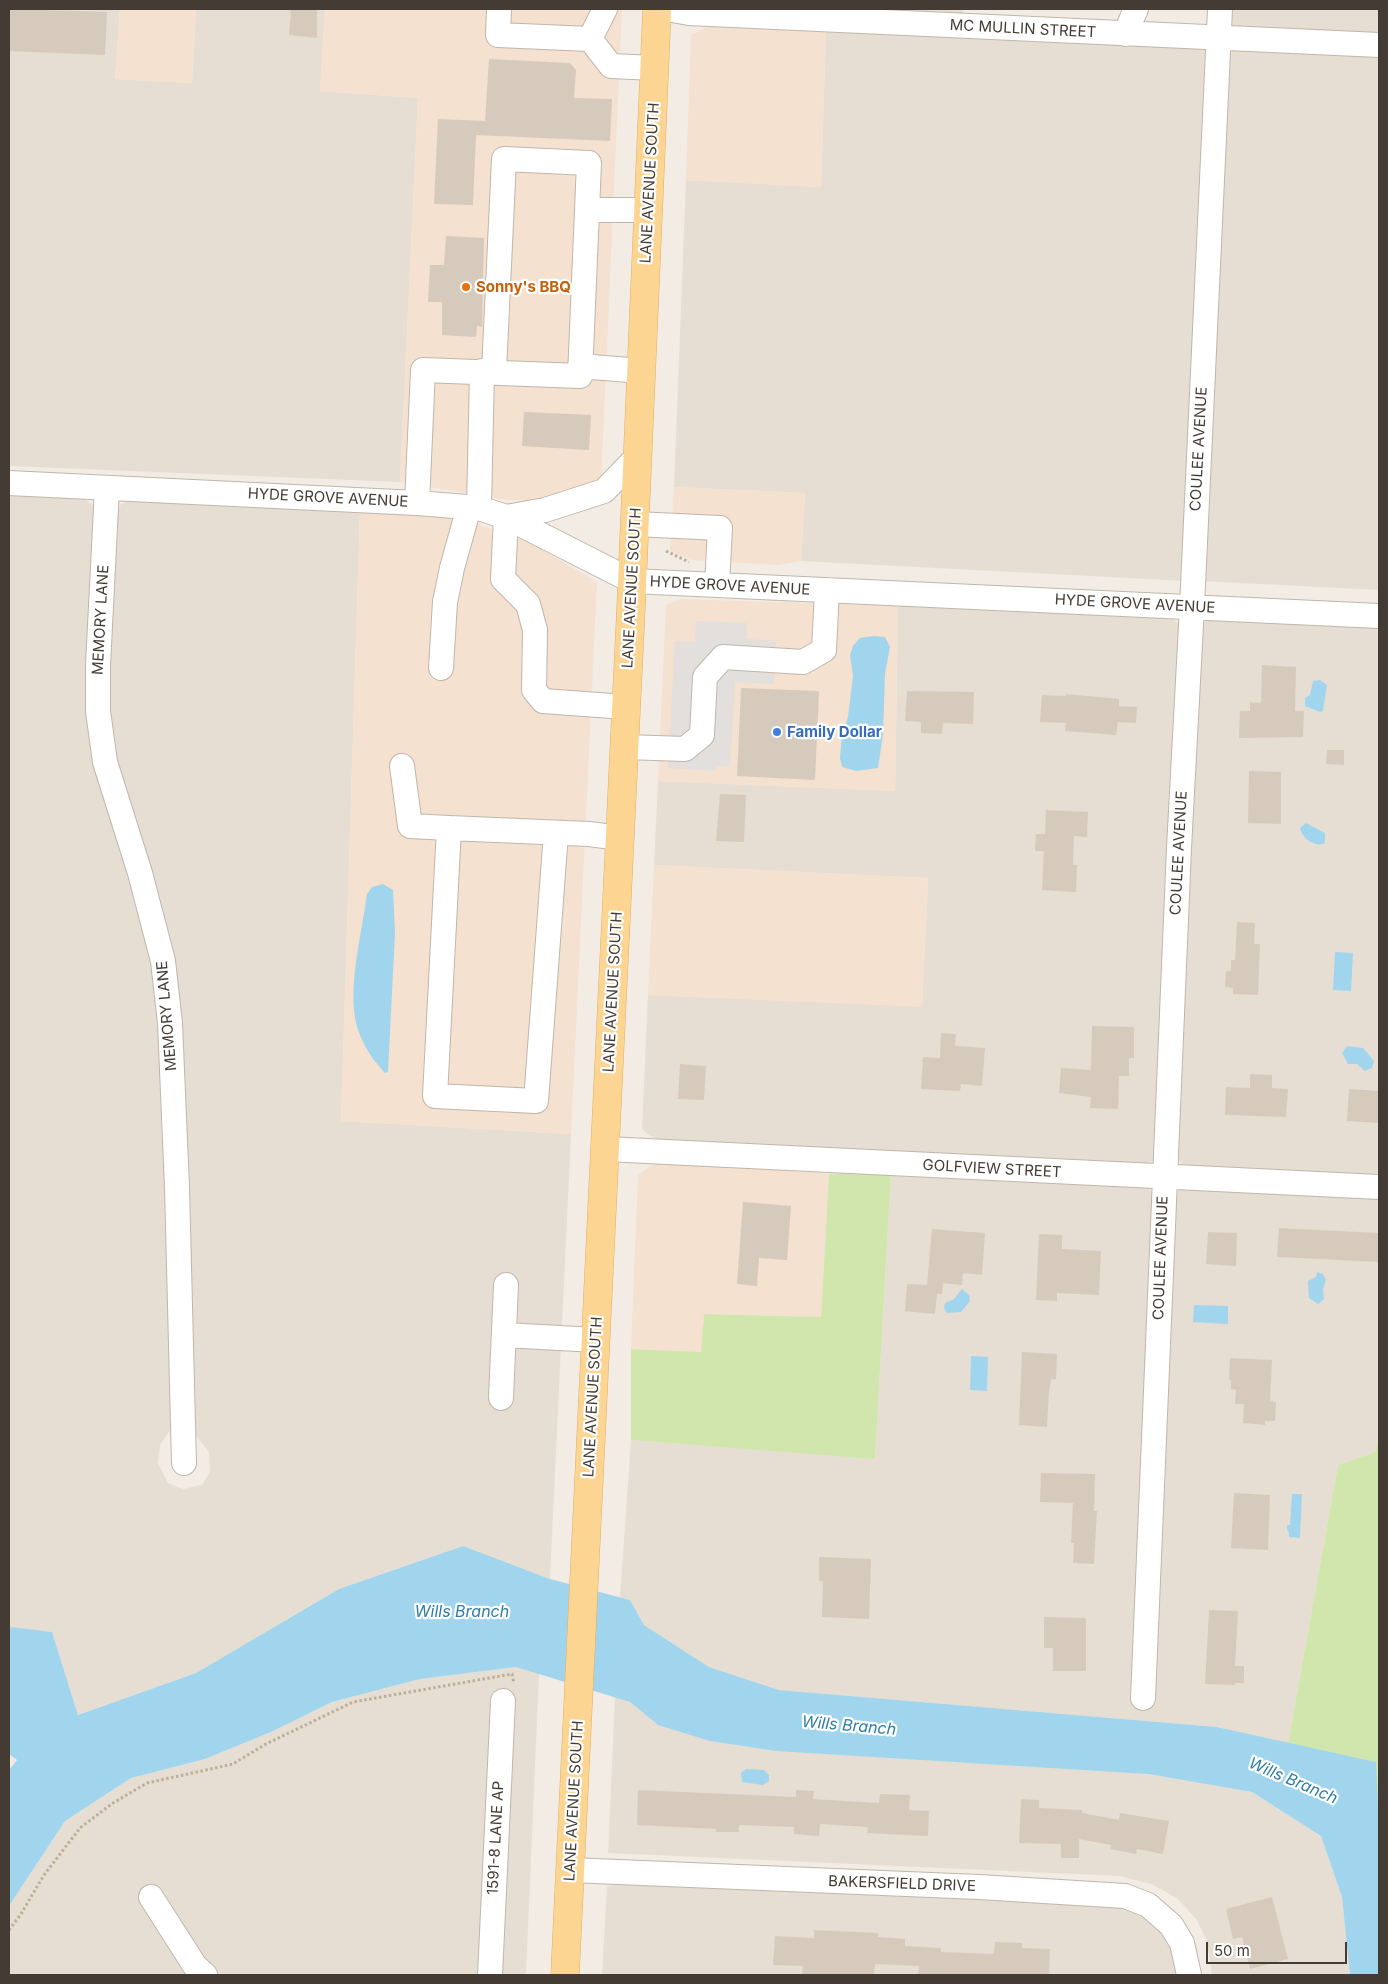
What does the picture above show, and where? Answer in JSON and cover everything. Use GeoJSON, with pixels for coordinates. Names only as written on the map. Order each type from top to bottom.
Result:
{"type":"FeatureCollection","features":[{"type":"Feature","properties":{"kind":"main road","name":"LANE AVENUE SOUTH"},"geometry":{"type":"LineString","coordinates":[[565,1975],[625,747],[657,9]]}},
{"type":"Feature","properties":{"kind":"street"},"geometry":{"type":"LineString","coordinates":[[499,9],[498,35],[590,39],[611,66],[655,68]]}},
{"type":"Feature","properties":{"kind":"street"},"geometry":{"type":"LineString","coordinates":[[590,39],[605,9]]}},
{"type":"Feature","properties":{"kind":"street","name":"MC MULLIN STREET"},"geometry":{"type":"LineString","coordinates":[[667,9],[689,13],[981,18],[1124,34],[1379,45]]}},
{"type":"Feature","properties":{"kind":"street"},"geometry":{"type":"LineString","coordinates":[[1124,34],[1136,9]]}},
{"type":"Feature","properties":{"kind":"street","name":"COULEE AVENUE"},"geometry":{"type":"LineString","coordinates":[[1143,1698],[1164,1178],[1220,9]]}},
{"type":"Feature","properties":{"kind":"street"},"geometry":{"type":"LineString","coordinates":[[417,503],[423,370],[488,371],[580,376],[590,163],[504,159],[488,371],[474,508],[452,568],[446,602],[441,668]]}},
{"type":"Feature","properties":{"kind":"street"},"geometry":{"type":"LineString","coordinates":[[587,210],[649,210]]}},
{"type":"Feature","properties":{"kind":"street"},"geometry":{"type":"LineString","coordinates":[[580,366],[641,372]]}},
{"type":"Feature","properties":{"kind":"street"},"geometry":{"type":"LineString","coordinates":[[626,707],[543,701],[534,690],[535,630],[528,604],[503,579],[506,517],[545,510],[604,491],[637,457]]}},
{"type":"Feature","properties":{"kind":"street","name":"HYDE GROVE AVENUE"},"geometry":{"type":"LineString","coordinates":[[9,483],[417,503],[474,508],[506,517],[632,582],[1379,616]]}},
{"type":"Feature","properties":{"kind":"street","name":"MEMORY LANE"},"geometry":{"type":"LineString","coordinates":[[107,488],[98,665],[98,718],[105,762],[140,873],[163,961],[170,1023],[177,1187],[184,1463]]}},
{"type":"Feature","properties":{"kind":"street"},"geometry":{"type":"LineString","coordinates":[[635,524],[720,528],[717,585]]}},
{"type":"Feature","properties":{"kind":"street"},"geometry":{"type":"LineString","coordinates":[[625,747],[685,750],[702,735],[705,677],[722,657],[803,662],[824,650],[827,590]]}},
{"type":"Feature","properties":{"kind":"street"},"geometry":{"type":"LineString","coordinates":[[402,766],[410,826],[556,832],[620,838]]}},
{"type":"Feature","properties":{"kind":"street"},"geometry":{"type":"LineString","coordinates":[[449,828],[435,1096],[526,1101],[536,1101],[556,832]]}},
{"type":"Feature","properties":{"kind":"street","name":"GOLFVIEW STREET"},"geometry":{"type":"LineString","coordinates":[[606,1149],[1379,1188]]}},
{"type":"Feature","properties":{"kind":"street"},"geometry":{"type":"LineString","coordinates":[[501,1398],[506,1285]]}},
{"type":"Feature","properties":{"kind":"street"},"geometry":{"type":"LineString","coordinates":[[504,1335],[596,1340]]}},
{"type":"Feature","properties":{"kind":"street","name":"1591-8 LANE AP"},"geometry":{"type":"LineString","coordinates":[[490,1975],[503,1701]]}},
{"type":"Feature","properties":{"kind":"street","name":"BAKERSFIELD DRIVE"},"geometry":{"type":"LineString","coordinates":[[570,1870],[979,1887],[1125,1896],[1148,1904],[1171,1925],[1182,1943],[1189,1975]]}},
{"type":"Feature","properties":{"kind":"street"},"geometry":{"type":"LineString","coordinates":[[151,1897],[195,1966],[205,1975]]}},
{"type":"Feature","properties":{"kind":"path"},"geometry":{"type":"LineString","coordinates":[[666,551],[690,562]]}},
{"type":"Feature","properties":{"kind":"path"},"geometry":{"type":"LineString","coordinates":[[9,1930],[22,1914],[44,1875],[80,1828],[113,1802],[147,1783],[233,1764],[264,1745],[353,1702],[512,1674],[514,1686],[503,1701]]}},
{"type":"Feature","properties":{"kind":"shaded area"},"geometry":{"type":"Polygon","coordinates":[[[9,9],[120,9],[115,79],[192,83],[196,9],[325,9],[320,91],[418,98],[400,482],[9,466],[9,9]]]}},
{"type":"Feature","properties":{"kind":"shaded area"},"geometry":{"type":"Polygon","coordinates":[[[120,9],[196,9],[192,83],[115,79],[120,9]]]}},
{"type":"Feature","properties":{"kind":"shaded area"},"geometry":{"type":"Polygon","coordinates":[[[325,9],[622,9],[601,481],[554,500],[508,500],[400,482],[418,98],[320,91],[325,9]]]}},
{"type":"Feature","properties":{"kind":"shaded area"},"geometry":{"type":"Polygon","coordinates":[[[803,9],[963,9],[963,17],[803,9]]]}},
{"type":"Feature","properties":{"kind":"shaded area"},"geometry":{"type":"Polygon","coordinates":[[[1228,9],[1379,9],[1379,38],[1232,27],[1227,20],[1228,9]]]}},
{"type":"Feature","properties":{"kind":"shaded area"},"geometry":{"type":"Polygon","coordinates":[[[715,23],[826,28],[821,187],[686,180],[691,35],[715,23]]]}},
{"type":"Feature","properties":{"kind":"shaded area"},"geometry":{"type":"Polygon","coordinates":[[[826,28],[1197,45],[1204,50],[1209,60],[1186,581],[801,561],[805,493],[674,487],[686,180],[821,187],[826,28]]]}},
{"type":"Feature","properties":{"kind":"shaded area"},"geometry":{"type":"Polygon","coordinates":[[[1238,46],[1379,52],[1379,590],[1202,581],[1225,58],[1238,46]]]}},
{"type":"Feature","properties":{"kind":"shaded area"},"geometry":{"type":"Polygon","coordinates":[[[674,487],[805,493],[801,561],[778,565],[692,560],[670,551],[674,487]]]}},
{"type":"Feature","properties":{"kind":"shaded area"},"geometry":{"type":"Polygon","coordinates":[[[9,492],[79,495],[93,505],[99,515],[89,674],[155,964],[166,1069],[173,1426],[160,1445],[158,1463],[168,1483],[183,1489],[202,1485],[210,1472],[209,1452],[194,1433],[183,1049],[111,744],[106,701],[115,516],[121,504],[134,499],[360,512],[341,1121],[571,1134],[550,1579],[463,1546],[339,1589],[196,1673],[78,1715],[52,1632],[12,1627],[9,1629],[9,492]]]}},
{"type":"Feature","properties":{"kind":"shaded area"},"geometry":{"type":"Polygon","coordinates":[[[360,512],[421,513],[474,523],[530,543],[597,582],[571,1134],[341,1121],[360,512]]]}},
{"type":"Feature","properties":{"kind":"shaded area"},"geometry":{"type":"Polygon","coordinates":[[[681,599],[898,606],[895,791],[658,781],[666,605],[681,599]]]}},
{"type":"Feature","properties":{"kind":"shaded area"},"geometry":{"type":"Polygon","coordinates":[[[898,606],[1169,617],[1178,623],[1184,633],[1158,1151],[1153,1161],[1141,1168],[858,1154],[803,1146],[663,1141],[650,1136],[642,1129],[648,995],[922,1006],[928,878],[654,865],[658,781],[895,791],[898,606]]]}},
{"type":"Feature","properties":{"kind":"shaded area"},"geometry":{"type":"Polygon","coordinates":[[[1212,618],[1379,626],[1379,1178],[1186,1168],[1173,1154],[1200,632],[1204,623],[1212,618]]]}},
{"type":"Feature","properties":{"kind":"shaded area"},"geometry":{"type":"Polygon","coordinates":[[[696,621],[747,623],[747,639],[776,641],[774,684],[735,682],[730,767],[717,766],[716,771],[668,768],[675,641],[695,642],[696,621]]]}},
{"type":"Feature","properties":{"kind":"shaded area"},"geometry":{"type":"Polygon","coordinates":[[[654,865],[928,878],[922,1007],[648,995],[654,865]]]}},
{"type":"Feature","properties":{"kind":"shaded area"},"geometry":{"type":"Polygon","coordinates":[[[661,1162],[829,1174],[821,1317],[704,1314],[702,1352],[631,1349],[638,1175],[650,1166],[661,1162]]]}},
{"type":"Feature","properties":{"kind":"shaded area"},"geometry":{"type":"Polygon","coordinates":[[[891,1172],[1140,1184],[1151,1190],[1156,1201],[1136,1705],[1154,1705],[1171,1201],[1179,1190],[1198,1183],[1379,1192],[1379,1435],[1375,1452],[1338,1465],[1288,1743],[1217,1727],[779,1690],[709,1667],[644,1625],[630,1600],[620,1597],[631,1440],[875,1458],[891,1172]]]}},
{"type":"Feature","properties":{"kind":"shaded area"},"geometry":{"type":"Polygon","coordinates":[[[516,1667],[539,1673],[526,1975],[9,1975],[9,1906],[65,1821],[131,1778],[205,1759],[271,1732],[332,1702],[420,1679],[516,1667]]]}},
{"type":"Feature","properties":{"kind":"shaded area"},"geometry":{"type":"Polygon","coordinates":[[[615,1697],[630,1702],[658,1725],[1148,1774],[1252,1792],[1321,1836],[1342,1897],[1350,1975],[1212,1975],[1207,1941],[1196,1919],[1177,1898],[1151,1884],[1120,1876],[608,1853],[615,1697]]]}},
{"type":"Feature","properties":{"kind":"shaded area"},"geometry":{"type":"Polygon","coordinates":[[[615,1883],[1117,1905],[1137,1910],[1169,1936],[1183,1975],[602,1975],[607,1887],[615,1883]]]}},
{"type":"Feature","properties":{"kind":"green space"},"geometry":{"type":"Polygon","coordinates":[[[891,1172],[875,1459],[631,1440],[631,1349],[701,1352],[704,1314],[821,1317],[829,1174],[891,1172]]]}},
{"type":"Feature","properties":{"kind":"green space"},"geometry":{"type":"Polygon","coordinates":[[[1379,1435],[1379,1826],[1375,1762],[1288,1743],[1338,1465],[1375,1452],[1379,1435]]]}},
{"type":"Feature","properties":{"kind":"water"},"geometry":{"type":"Polygon","coordinates":[[[885,637],[890,647],[885,674],[883,735],[878,768],[856,771],[842,767],[840,758],[842,735],[848,717],[853,676],[850,655],[853,646],[860,638],[885,637]]]}},
{"type":"Feature","properties":{"kind":"water"},"geometry":{"type":"Polygon","coordinates":[[[1320,680],[1327,685],[1323,711],[1320,712],[1305,706],[1305,698],[1310,695],[1313,681],[1320,680]]]}},
{"type":"Feature","properties":{"kind":"water"},"geometry":{"type":"Polygon","coordinates":[[[1306,823],[1325,833],[1325,843],[1314,843],[1303,836],[1300,828],[1306,823]]]}},
{"type":"Feature","properties":{"kind":"water"},"geometry":{"type":"Polygon","coordinates":[[[383,884],[393,890],[395,933],[388,1072],[385,1073],[362,1040],[356,1020],[354,1003],[356,966],[367,894],[372,887],[383,884]]]}},
{"type":"Feature","properties":{"kind":"water"},"geometry":{"type":"Polygon","coordinates":[[[1335,952],[1353,953],[1351,991],[1333,990],[1335,952]]]}},
{"type":"Feature","properties":{"kind":"water"},"geometry":{"type":"Polygon","coordinates":[[[1347,1046],[1363,1048],[1374,1061],[1372,1068],[1365,1071],[1357,1064],[1348,1064],[1342,1053],[1347,1046]]]}},
{"type":"Feature","properties":{"kind":"water"},"geometry":{"type":"Polygon","coordinates":[[[1317,1272],[1323,1274],[1326,1280],[1323,1289],[1324,1299],[1318,1304],[1309,1298],[1308,1281],[1316,1277],[1317,1272]]]}},
{"type":"Feature","properties":{"kind":"water"},"geometry":{"type":"Polygon","coordinates":[[[962,1289],[969,1295],[970,1301],[961,1312],[947,1313],[944,1308],[945,1303],[954,1299],[962,1289]]]}},
{"type":"Feature","properties":{"kind":"water"},"geometry":{"type":"Polygon","coordinates":[[[1194,1305],[1228,1306],[1228,1324],[1193,1322],[1194,1305]]]}},
{"type":"Feature","properties":{"kind":"water"},"geometry":{"type":"Polygon","coordinates":[[[971,1356],[988,1357],[987,1391],[970,1390],[971,1356]]]}},
{"type":"Feature","properties":{"kind":"water"},"geometry":{"type":"Polygon","coordinates":[[[1292,1494],[1302,1494],[1300,1538],[1289,1537],[1287,1530],[1287,1525],[1290,1525],[1292,1494]]]}},
{"type":"Feature","properties":{"kind":"water","name":"Wills Branch"},"geometry":{"type":"Polygon","coordinates":[[[463,1546],[550,1579],[630,1600],[644,1625],[709,1667],[779,1690],[1217,1727],[1376,1762],[1379,1826],[1379,1975],[1350,1975],[1342,1897],[1321,1836],[1252,1792],[1148,1774],[776,1751],[710,1741],[658,1725],[630,1702],[516,1667],[420,1679],[332,1702],[271,1732],[205,1759],[131,1778],[65,1821],[9,1906],[9,1770],[17,1760],[9,1754],[9,1629],[12,1627],[52,1632],[78,1715],[196,1673],[339,1589],[463,1546]]]}},
{"type":"Feature","properties":{"kind":"water"},"geometry":{"type":"Polygon","coordinates":[[[746,1769],[764,1770],[769,1775],[769,1781],[763,1785],[742,1782],[741,1773],[746,1769]]]}},
{"type":"Feature","properties":{"kind":"building"},"geometry":{"type":"Polygon","coordinates":[[[9,9],[107,12],[105,55],[9,51],[9,9]]]}},
{"type":"Feature","properties":{"kind":"building"},"geometry":{"type":"Polygon","coordinates":[[[291,9],[317,9],[317,38],[289,35],[291,9]]]}},
{"type":"Feature","properties":{"kind":"building"},"geometry":{"type":"Polygon","coordinates":[[[489,59],[570,63],[576,70],[574,98],[612,99],[610,141],[476,135],[473,205],[434,204],[438,119],[485,121],[489,59]]]}},
{"type":"Feature","properties":{"kind":"building"},"geometry":{"type":"Polygon","coordinates":[[[446,236],[484,238],[482,327],[477,326],[476,337],[442,335],[442,302],[428,302],[430,265],[444,265],[446,236]]]}},
{"type":"Feature","properties":{"kind":"building"},"geometry":{"type":"Polygon","coordinates":[[[524,412],[591,415],[589,450],[522,446],[524,412]]]}},
{"type":"Feature","properties":{"kind":"building"},"geometry":{"type":"Polygon","coordinates":[[[1262,665],[1296,667],[1295,711],[1304,711],[1303,737],[1239,738],[1240,711],[1250,711],[1250,702],[1261,703],[1262,665]]]}},
{"type":"Feature","properties":{"kind":"building"},"geometry":{"type":"Polygon","coordinates":[[[741,688],[819,691],[815,780],[737,776],[741,688]]]}},
{"type":"Feature","properties":{"kind":"building"},"geometry":{"type":"Polygon","coordinates":[[[907,691],[974,692],[973,724],[943,723],[942,734],[921,733],[921,722],[905,721],[907,691]]]}},
{"type":"Feature","properties":{"kind":"building"},"geometry":{"type":"Polygon","coordinates":[[[1066,694],[1119,699],[1119,706],[1137,707],[1136,723],[1118,722],[1116,735],[1065,731],[1066,723],[1040,722],[1042,695],[1066,696],[1066,694]]]}},
{"type":"Feature","properties":{"kind":"building"},"geometry":{"type":"Polygon","coordinates":[[[1327,750],[1344,750],[1344,765],[1326,764],[1327,750]]]}},
{"type":"Feature","properties":{"kind":"building"},"geometry":{"type":"Polygon","coordinates":[[[1249,771],[1281,772],[1281,824],[1248,823],[1249,771]]]}},
{"type":"Feature","properties":{"kind":"building"},"geometry":{"type":"Polygon","coordinates":[[[720,794],[746,795],[744,842],[716,841],[720,794]]]}},
{"type":"Feature","properties":{"kind":"building"},"geometry":{"type":"Polygon","coordinates":[[[1046,810],[1088,812],[1087,837],[1074,836],[1073,865],[1077,865],[1076,892],[1042,890],[1044,851],[1035,851],[1036,834],[1045,834],[1046,810]]]}},
{"type":"Feature","properties":{"kind":"building"},"geometry":{"type":"Polygon","coordinates":[[[1237,922],[1255,923],[1254,944],[1260,944],[1258,995],[1233,994],[1233,988],[1225,987],[1226,971],[1231,971],[1231,960],[1235,960],[1237,922]]]}},
{"type":"Feature","properties":{"kind":"building"},"geometry":{"type":"Polygon","coordinates":[[[1092,1026],[1134,1027],[1134,1058],[1129,1058],[1129,1076],[1119,1076],[1118,1109],[1090,1108],[1091,1097],[1059,1093],[1061,1068],[1091,1070],[1092,1026]]]}},
{"type":"Feature","properties":{"kind":"building"},"geometry":{"type":"Polygon","coordinates":[[[941,1033],[956,1034],[955,1046],[985,1048],[982,1086],[961,1084],[960,1091],[921,1089],[923,1057],[940,1058],[941,1033]]]}},
{"type":"Feature","properties":{"kind":"building"},"geometry":{"type":"Polygon","coordinates":[[[680,1064],[706,1066],[704,1100],[678,1099],[680,1064]]]}},
{"type":"Feature","properties":{"kind":"building"},"geometry":{"type":"Polygon","coordinates":[[[1250,1074],[1272,1075],[1272,1088],[1288,1089],[1286,1117],[1225,1115],[1226,1087],[1250,1088],[1250,1074]]]}},
{"type":"Feature","properties":{"kind":"building"},"geometry":{"type":"Polygon","coordinates":[[[1349,1089],[1379,1091],[1379,1123],[1347,1121],[1349,1089]]]}},
{"type":"Feature","properties":{"kind":"building"},"geometry":{"type":"Polygon","coordinates":[[[743,1202],[791,1206],[787,1260],[759,1258],[757,1286],[737,1284],[743,1202]]]}},
{"type":"Feature","properties":{"kind":"building"},"geometry":{"type":"Polygon","coordinates":[[[1279,1228],[1379,1233],[1379,1262],[1277,1257],[1279,1228]]]}},
{"type":"Feature","properties":{"kind":"building"},"geometry":{"type":"Polygon","coordinates":[[[932,1229],[985,1233],[982,1275],[963,1273],[962,1285],[943,1283],[942,1294],[937,1294],[935,1314],[905,1311],[907,1284],[927,1285],[932,1229]]]}},
{"type":"Feature","properties":{"kind":"building"},"geometry":{"type":"Polygon","coordinates":[[[1208,1232],[1237,1233],[1236,1266],[1206,1264],[1208,1232]]]}},
{"type":"Feature","properties":{"kind":"building"},"geometry":{"type":"Polygon","coordinates":[[[1039,1234],[1062,1235],[1062,1249],[1101,1251],[1099,1295],[1057,1293],[1057,1301],[1036,1300],[1039,1234]]]}},
{"type":"Feature","properties":{"kind":"building"},"geometry":{"type":"Polygon","coordinates":[[[1022,1352],[1057,1354],[1056,1379],[1051,1379],[1049,1391],[1047,1427],[1019,1425],[1022,1352]]]}},
{"type":"Feature","properties":{"kind":"building"},"geometry":{"type":"Polygon","coordinates":[[[1230,1358],[1272,1360],[1270,1401],[1276,1402],[1275,1421],[1265,1421],[1265,1425],[1243,1423],[1244,1404],[1235,1404],[1236,1390],[1231,1389],[1231,1380],[1229,1380],[1230,1358]]]}},
{"type":"Feature","properties":{"kind":"building"},"geometry":{"type":"Polygon","coordinates":[[[1041,1473],[1095,1474],[1094,1511],[1097,1511],[1094,1564],[1073,1563],[1074,1543],[1071,1543],[1073,1503],[1040,1502],[1041,1473]]]}},
{"type":"Feature","properties":{"kind":"building"},"geometry":{"type":"Polygon","coordinates":[[[1234,1493],[1270,1495],[1268,1550],[1231,1548],[1234,1493]]]}},
{"type":"Feature","properties":{"kind":"building"},"geometry":{"type":"Polygon","coordinates":[[[819,1557],[871,1559],[869,1619],[822,1617],[823,1581],[819,1581],[819,1557]]]}},
{"type":"Feature","properties":{"kind":"building"},"geometry":{"type":"Polygon","coordinates":[[[1209,1610],[1238,1611],[1235,1666],[1244,1666],[1244,1683],[1235,1683],[1235,1685],[1205,1684],[1209,1610]]]}},
{"type":"Feature","properties":{"kind":"building"},"geometry":{"type":"Polygon","coordinates":[[[1044,1617],[1086,1618],[1086,1671],[1053,1671],[1053,1648],[1044,1648],[1044,1617]]]}},
{"type":"Feature","properties":{"kind":"building"},"geometry":{"type":"Polygon","coordinates":[[[638,1790],[796,1797],[796,1790],[814,1791],[813,1799],[879,1803],[880,1794],[910,1795],[909,1810],[929,1811],[928,1836],[867,1833],[868,1827],[820,1824],[819,1836],[794,1834],[794,1827],[739,1825],[739,1832],[716,1832],[716,1829],[637,1825],[638,1790]]]}},
{"type":"Feature","properties":{"kind":"building"},"geometry":{"type":"Polygon","coordinates":[[[1021,1799],[1039,1800],[1039,1808],[1082,1810],[1082,1813],[1119,1820],[1120,1813],[1169,1821],[1163,1854],[1137,1849],[1136,1854],[1110,1849],[1111,1845],[1079,1839],[1079,1858],[1061,1858],[1061,1844],[1019,1843],[1021,1799]]]}},
{"type":"Feature","properties":{"kind":"building"},"geometry":{"type":"Polygon","coordinates":[[[1272,1897],[1288,1959],[1250,1969],[1242,1937],[1233,1939],[1226,1909],[1272,1897]]]}},
{"type":"Feature","properties":{"kind":"building"},"geometry":{"type":"Polygon","coordinates":[[[814,1930],[878,1933],[878,1937],[905,1939],[905,1946],[941,1948],[941,1952],[994,1954],[995,1942],[1022,1943],[1022,1948],[1050,1949],[1049,1975],[918,1975],[919,1966],[875,1964],[874,1975],[819,1975],[802,1974],[803,1966],[773,1965],[775,1936],[814,1938],[814,1930]]]}},
{"type":"Feature","properties":{"kind":"place","name":"Sonny's BBQ"},"geometry":{"type":"Point","coordinates":[466,287]}},
{"type":"Feature","properties":{"kind":"place","name":"Family Dollar"},"geometry":{"type":"Point","coordinates":[777,732]}}]}
